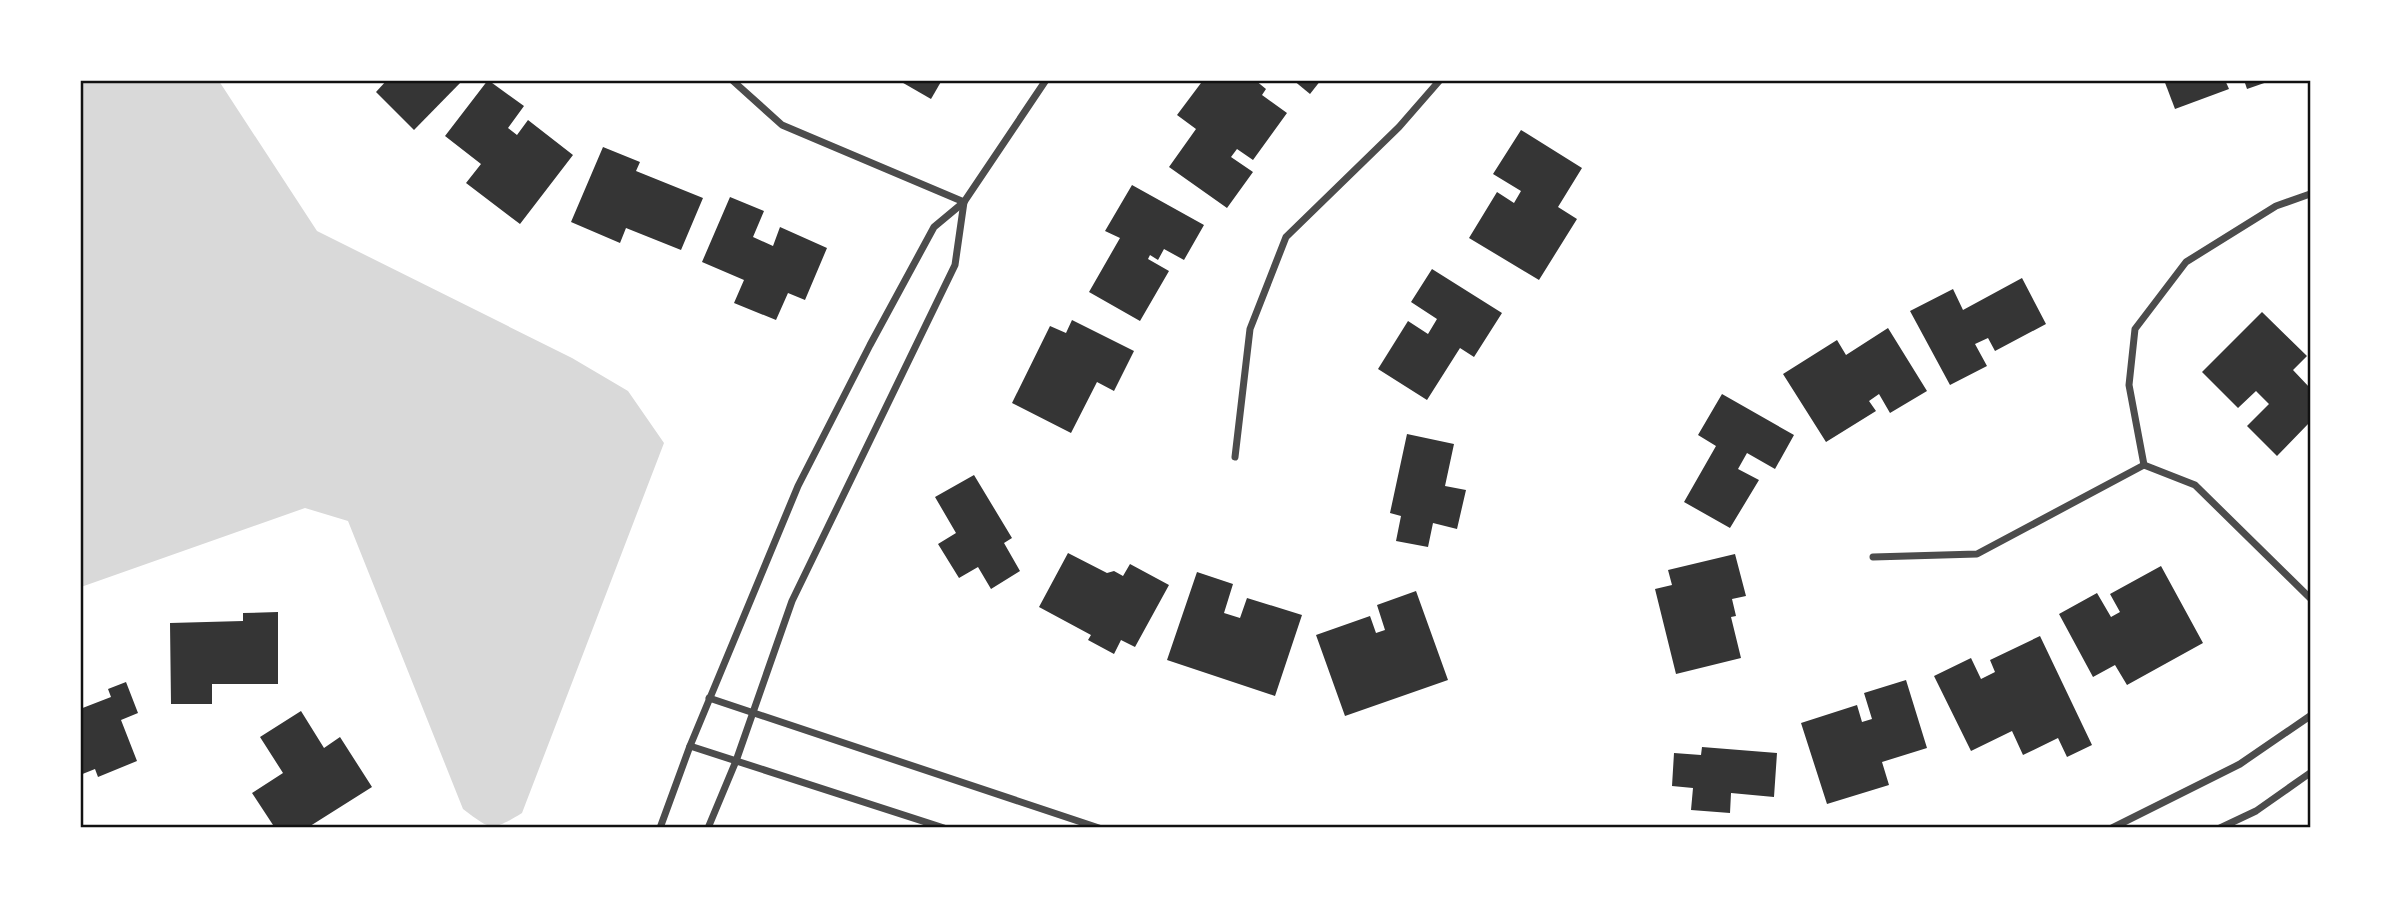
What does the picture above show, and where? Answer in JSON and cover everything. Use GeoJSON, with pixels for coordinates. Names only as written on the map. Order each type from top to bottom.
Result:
{"type":"FeatureCollection","features":[{"type":"Feature","properties":{"kind":"street"},"geometry":{"type":"LineString","coordinates":[[732,80],[782,125],[964,202]]}},
{"type":"Feature","properties":{"kind":"street"},"geometry":{"type":"LineString","coordinates":[[660,828],[709,698],[798,486],[870,345],[934,227],[964,202],[1046,80]]}},
{"type":"Feature","properties":{"kind":"street"},"geometry":{"type":"LineString","coordinates":[[1235,457],[1250,329],[1286,237],[1399,127],[1440,80]]}},
{"type":"Feature","properties":{"kind":"street"},"geometry":{"type":"LineString","coordinates":[[2144,465],[2129,385],[2135,330],[2186,262],[2276,206],[2311,194]]}},
{"type":"Feature","properties":{"kind":"street"},"geometry":{"type":"LineString","coordinates":[[708,828],[754,713],[792,601],[955,265],[964,202]]}},
{"type":"Feature","properties":{"kind":"street"},"geometry":{"type":"LineString","coordinates":[[1873,557],[1978,554],[2144,465],[2195,485],[2311,598]]}},
{"type":"Feature","properties":{"kind":"street"},"geometry":{"type":"LineString","coordinates":[[709,698],[1099,828]]}},
{"type":"Feature","properties":{"kind":"street"},"geometry":{"type":"LineString","coordinates":[[2112,828],[2240,764],[2311,716]]}},
{"type":"Feature","properties":{"kind":"street"},"geometry":{"type":"LineString","coordinates":[[690,746],[944,828]]}},
{"type":"Feature","properties":{"kind":"street"},"geometry":{"type":"LineString","coordinates":[[2220,828],[2256,811],[2311,773]]}},
{"type":"Feature","properties":{"kind":"shaded area"},"geometry":{"type":"Polygon","coordinates":[[[80,81],[219,81],[317,231],[572,358],[628,391],[664,443],[522,813],[512,819],[497,826],[486,825],[463,809],[348,521],[305,508],[81,587],[80,81]]]}},
{"type":"Feature","properties":{"kind":"building"},"geometry":{"type":"Polygon","coordinates":[[[387,80],[463,80],[414,130],[376,92],[387,80]]]}},
{"type":"Feature","properties":{"kind":"building"},"geometry":{"type":"Polygon","coordinates":[[[488,80],[524,106],[508,128],[517,135],[528,120],[573,155],[520,224],[466,183],[481,164],[445,136],[488,80]]]}},
{"type":"Feature","properties":{"kind":"building"},"geometry":{"type":"Polygon","coordinates":[[[898,80],[942,80],[931,99],[898,80]]]}},
{"type":"Feature","properties":{"kind":"building"},"geometry":{"type":"Polygon","coordinates":[[[1197,80],[1255,80],[1266,89],[1262,95],[1287,113],[1253,160],[1237,149],[1231,157],[1253,172],[1227,208],[1169,167],[1196,129],[1177,115],[1201,83],[1197,80]]]}},
{"type":"Feature","properties":{"kind":"building"},"geometry":{"type":"Polygon","coordinates":[[[1293,80],[1321,80],[1310,94],[1293,80]]]}},
{"type":"Feature","properties":{"kind":"building"},"geometry":{"type":"Polygon","coordinates":[[[2164,80],[2225,80],[2229,89],[2175,109],[2164,80]]]}},
{"type":"Feature","properties":{"kind":"building"},"geometry":{"type":"Polygon","coordinates":[[[2244,80],[2270,80],[2270,81],[2247,89],[2244,80]]]}},
{"type":"Feature","properties":{"kind":"building"},"geometry":{"type":"Polygon","coordinates":[[[1521,130],[1582,168],[1558,207],[1577,219],[1539,280],[1469,238],[1497,192],[1514,203],[1521,191],[1493,174],[1521,130]]]}},
{"type":"Feature","properties":{"kind":"building"},"geometry":{"type":"Polygon","coordinates":[[[603,147],[640,162],[636,171],[703,198],[681,250],[626,228],[620,243],[571,222],[603,147]]]}},
{"type":"Feature","properties":{"kind":"building"},"geometry":{"type":"Polygon","coordinates":[[[1132,185],[1204,225],[1184,260],[1164,249],[1158,260],[1150,255],[1148,259],[1169,271],[1140,321],[1089,292],[1120,238],[1105,231],[1132,185]]]}},
{"type":"Feature","properties":{"kind":"building"},"geometry":{"type":"Polygon","coordinates":[[[730,197],[764,211],[753,237],[773,246],[780,227],[827,248],[805,300],[788,293],[776,320],[734,303],[744,280],[702,262],[730,197]]]}},
{"type":"Feature","properties":{"kind":"building"},"geometry":{"type":"Polygon","coordinates":[[[1432,269],[1502,313],[1474,357],[1460,348],[1427,400],[1378,369],[1408,321],[1428,334],[1437,319],[1411,302],[1432,269]]]}},
{"type":"Feature","properties":{"kind":"building"},"geometry":{"type":"Polygon","coordinates":[[[2022,278],[2046,324],[1995,351],[1988,338],[1975,344],[1987,366],[1950,385],[1910,311],[1953,289],[1963,310],[2022,278]]]}},
{"type":"Feature","properties":{"kind":"building"},"geometry":{"type":"Polygon","coordinates":[[[2262,312],[2307,356],[2293,370],[2310,388],[2310,422],[2277,456],[2247,426],[2269,404],[2256,391],[2238,408],[2202,372],[2262,312]]]}},
{"type":"Feature","properties":{"kind":"building"},"geometry":{"type":"Polygon","coordinates":[[[1072,320],[1134,351],[1114,391],[1097,382],[1071,433],[1012,403],[1050,326],[1066,333],[1072,320]]]}},
{"type":"Feature","properties":{"kind":"building"},"geometry":{"type":"Polygon","coordinates":[[[1888,328],[1927,391],[1890,413],[1879,394],[1869,401],[1876,411],[1826,442],[1783,374],[1837,340],[1846,355],[1888,328]]]}},
{"type":"Feature","properties":{"kind":"building"},"geometry":{"type":"Polygon","coordinates":[[[1722,394],[1794,435],[1775,469],[1747,453],[1738,469],[1759,480],[1730,528],[1684,502],[1716,446],[1698,435],[1722,394]]]}},
{"type":"Feature","properties":{"kind":"building"},"geometry":{"type":"Polygon","coordinates":[[[1407,434],[1454,444],[1445,486],[1466,490],[1457,529],[1433,523],[1428,547],[1396,541],[1401,516],[1390,513],[1407,434]]]}},
{"type":"Feature","properties":{"kind":"building"},"geometry":{"type":"Polygon","coordinates":[[[974,475],[1012,538],[1004,543],[1020,571],[991,589],[978,567],[959,578],[938,544],[956,533],[935,497],[974,475]]]}},
{"type":"Feature","properties":{"kind":"building"},"geometry":{"type":"Polygon","coordinates":[[[1068,553],[1107,573],[1114,571],[1123,576],[1130,564],[1169,585],[1135,647],[1121,640],[1114,654],[1088,640],[1091,635],[1039,607],[1068,553]]]}},
{"type":"Feature","properties":{"kind":"building"},"geometry":{"type":"Polygon","coordinates":[[[1735,554],[1746,596],[1732,599],[1736,616],[1731,617],[1741,658],[1676,674],[1655,589],[1672,585],[1668,570],[1735,554]]]}},
{"type":"Feature","properties":{"kind":"building"},"geometry":{"type":"Polygon","coordinates":[[[2161,566],[2203,643],[2127,685],[2115,665],[2093,677],[2059,614],[2097,593],[2111,617],[2120,612],[2110,594],[2161,566]]]}},
{"type":"Feature","properties":{"kind":"building"},"geometry":{"type":"Polygon","coordinates":[[[1197,572],[1233,584],[1224,613],[1240,618],[1247,598],[1302,615],[1275,696],[1167,660],[1197,572]]]}},
{"type":"Feature","properties":{"kind":"building"},"geometry":{"type":"Polygon","coordinates":[[[1416,591],[1448,680],[1345,716],[1316,635],[1370,616],[1376,633],[1385,630],[1377,605],[1416,591]]]}},
{"type":"Feature","properties":{"kind":"building"},"geometry":{"type":"Polygon","coordinates":[[[278,612],[278,684],[212,684],[212,704],[171,704],[170,623],[243,621],[243,613],[278,612]]]}},
{"type":"Feature","properties":{"kind":"building"},"geometry":{"type":"Polygon","coordinates":[[[2040,636],[2092,745],[2067,757],[2058,738],[2023,755],[2012,731],[1971,751],[1934,676],[1971,658],[1981,679],[1995,672],[1990,660],[2040,636]]]}},
{"type":"Feature","properties":{"kind":"building"},"geometry":{"type":"Polygon","coordinates":[[[1906,680],[1927,748],[1882,762],[1889,785],[1827,804],[1801,723],[1857,705],[1862,722],[1872,719],[1864,693],[1906,680]]]}},
{"type":"Feature","properties":{"kind":"building"},"geometry":{"type":"Polygon","coordinates":[[[126,682],[138,713],[121,720],[137,761],[98,777],[95,769],[80,775],[80,709],[111,697],[108,689],[126,682]]]}},
{"type":"Feature","properties":{"kind":"building"},"geometry":{"type":"Polygon","coordinates":[[[301,711],[324,748],[340,737],[372,787],[307,828],[275,828],[252,793],[283,773],[260,737],[301,711]]]}},
{"type":"Feature","properties":{"kind":"building"},"geometry":{"type":"Polygon","coordinates":[[[1702,747],[1777,753],[1774,797],[1731,793],[1730,813],[1691,810],[1693,788],[1672,786],[1674,753],[1701,755],[1702,747]]]}}]}
